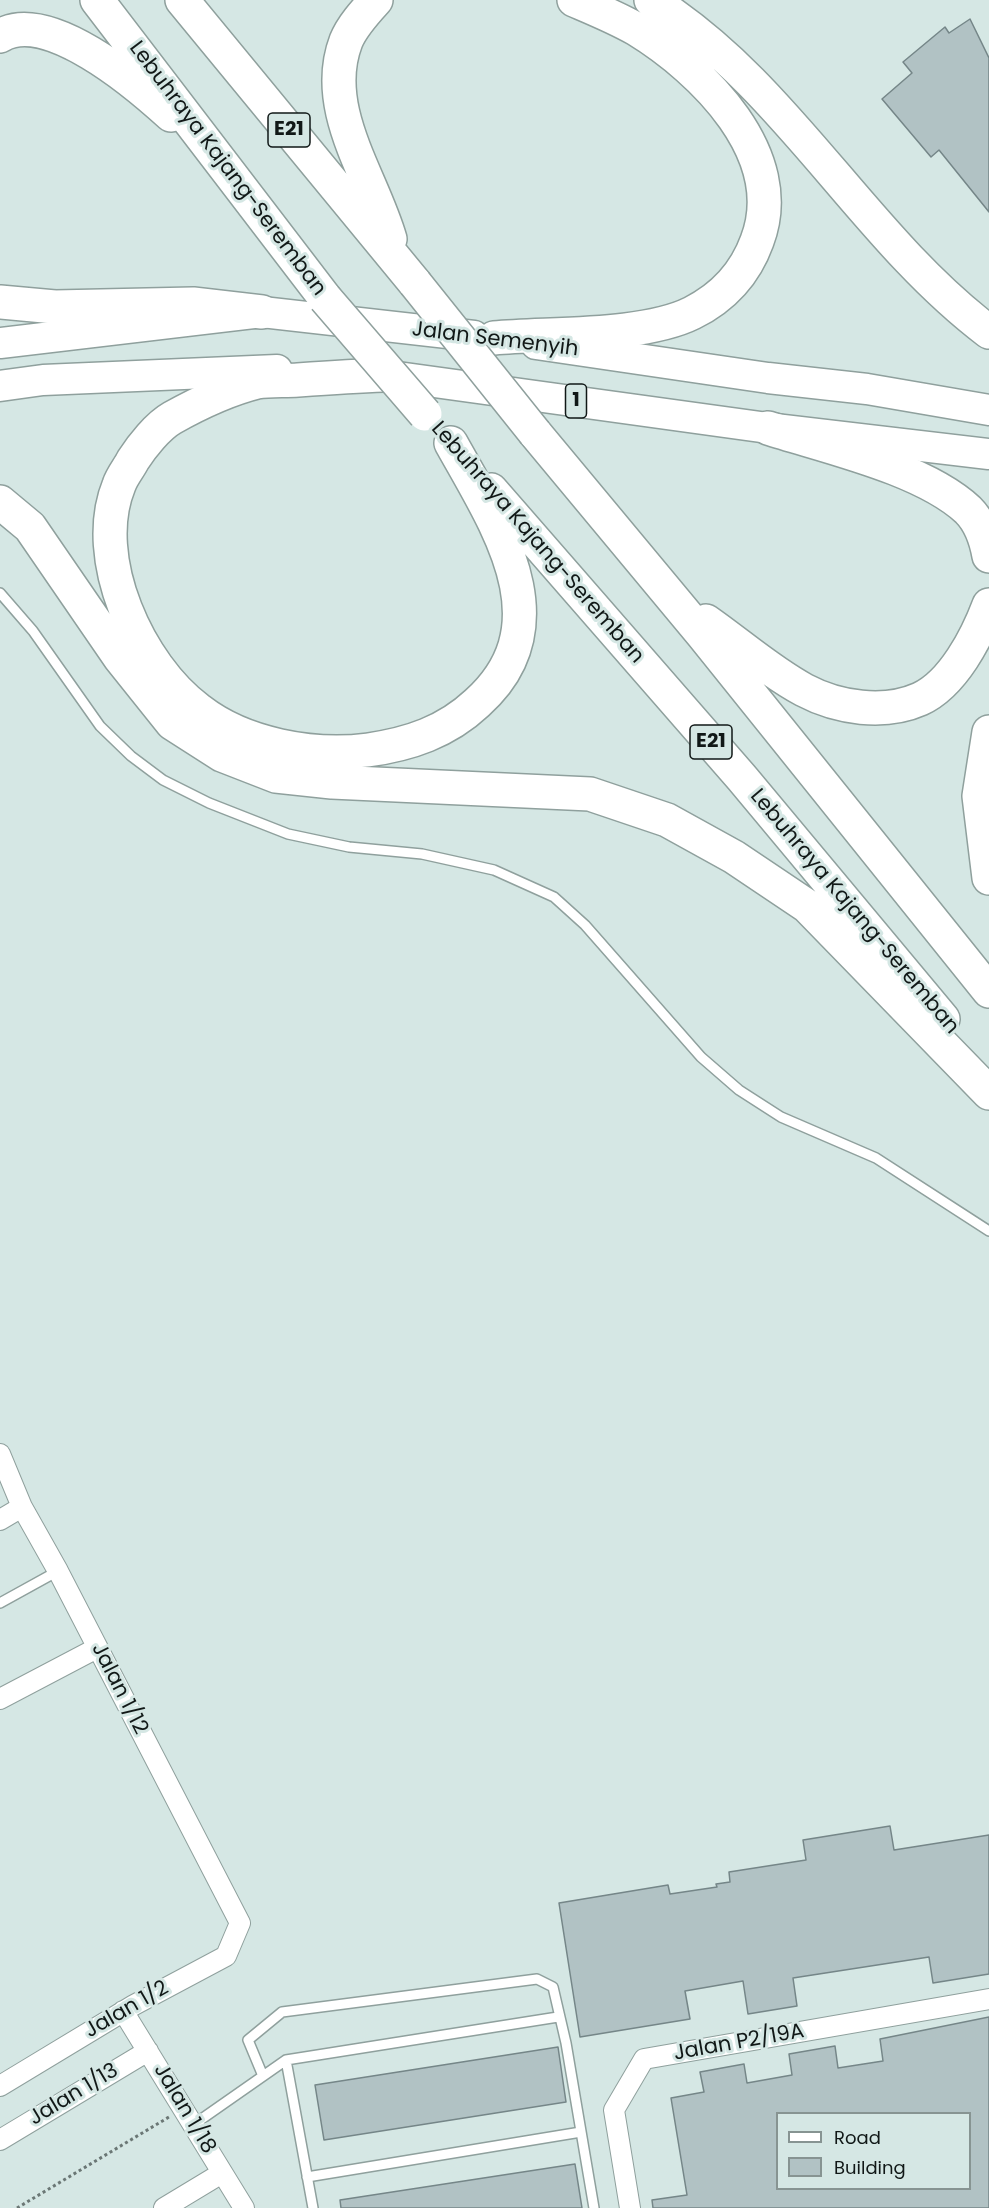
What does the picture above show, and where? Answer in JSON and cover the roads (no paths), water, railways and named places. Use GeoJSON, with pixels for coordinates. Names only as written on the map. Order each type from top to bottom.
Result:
{"type":"FeatureCollection","features":[{"type":"Feature","properties":{"kind":"highway","name":"Lebuhraya Kajang-Seremban"},"geometry":{"type":"LineString","coordinates":[[97,0],[325,298],[848,902],[989,1076]]}},
{"type":"Feature","properties":{"kind":"highway","name":"E21"},"geometry":{"type":"LineString","coordinates":[[182,0],[535,433],[673,598],[989,991]]}},
{"type":"Feature","properties":{"kind":"highway"},"geometry":{"type":"LineString","coordinates":[[376,0],[346,40],[338,72],[340,103],[364,173],[406,272]]}},
{"type":"Feature","properties":{"kind":"highway"},"geometry":{"type":"LineString","coordinates":[[494,338],[650,328],[691,314],[723,295],[748,264],[764,224],[763,180],[748,137],[707,84],[636,29],[574,0]]}},
{"type":"Feature","properties":{"kind":"highway"},"geometry":{"type":"LineString","coordinates":[[651,0],[723,52],[919,272],[989,332]]}},
{"type":"Feature","properties":{"kind":"highway"},"geometry":{"type":"LineString","coordinates":[[0,36],[21,28],[62,37],[157,103],[223,163]]}},
{"type":"Feature","properties":{"kind":"highway"},"geometry":{"type":"LineString","coordinates":[[0,302],[55,307],[193,304],[262,312]]}},
{"type":"Feature","properties":{"kind":"highway"},"geometry":{"type":"LineString","coordinates":[[384,375],[258,382],[168,419],[139,451],[118,485],[110,522],[113,565],[129,620],[156,669],[199,711],[258,742],[338,754],[401,745],[457,722],[494,688],[512,656],[520,622],[514,568],[496,524],[451,443]]}},
{"type":"Feature","properties":{"kind":"highway"},"geometry":{"type":"LineString","coordinates":[[768,428],[895,469],[943,491],[970,511],[984,534],[989,556]]}},
{"type":"Feature","properties":{"kind":"highway"},"geometry":{"type":"LineString","coordinates":[[0,502],[30,527],[120,658],[172,723],[222,755],[276,776],[332,782],[590,794],[667,820],[734,856],[807,906],[989,1093]]}},
{"type":"Feature","properties":{"kind":"highway"},"geometry":{"type":"LineString","coordinates":[[673,598],[777,674],[807,692],[853,707],[887,708],[921,699],[963,660],[977,636],[989,605]]}},
{"type":"Feature","properties":{"kind":"highway"},"geometry":{"type":"LineString","coordinates":[[989,732],[979,796],[989,878]]}},
{"type":"Feature","properties":{"kind":"main road","name":"Jalan Semenyih"},"geometry":{"type":"LineString","coordinates":[[0,343],[262,312],[494,338],[768,378],[867,389],[989,410]]}},
{"type":"Feature","properties":{"kind":"main road","name":"1"},"geometry":{"type":"LineString","coordinates":[[0,386],[43,380],[265,370],[384,375],[768,428],[989,454]]}},
{"type":"Feature","properties":{"kind":"street","name":"Jalan 1/12"},"geometry":{"type":"LineString","coordinates":[[0,1454],[22,1507],[58,1571],[240,1923]]}},
{"type":"Feature","properties":{"kind":"street"},"geometry":{"type":"LineString","coordinates":[[0,1520],[22,1507]]}},
{"type":"Feature","properties":{"kind":"street"},"geometry":{"type":"LineString","coordinates":[[0,1699],[97,1648]]}},
{"type":"Feature","properties":{"kind":"street","name":"Jalan 1/2"},"geometry":{"type":"LineString","coordinates":[[0,2086],[123,2011],[226,1956],[240,1923]]}},
{"type":"Feature","properties":{"kind":"street","name":"Jalan P2/19A"},"geometry":{"type":"LineString","coordinates":[[630,2208],[614,2110],[644,2059],[989,1999]]}},
{"type":"Feature","properties":{"kind":"street","name":"Jalan 1/18"},"geometry":{"type":"LineString","coordinates":[[123,2011],[244,2208]]}},
{"type":"Feature","properties":{"kind":"street","name":"Jalan 1/13"},"geometry":{"type":"LineString","coordinates":[[0,2140],[148,2051]]}},
{"type":"Feature","properties":{"kind":"street"},"geometry":{"type":"LineString","coordinates":[[164,2208],[222,2173]]}},
{"type":"Feature","properties":{"kind":"lane"},"geometry":{"type":"LineString","coordinates":[[0,593],[33,631],[100,726],[131,756],[163,780],[209,803],[288,834],[349,847],[422,854],[494,870],[554,897],[585,925],[701,1057],[739,1090],[781,1117],[876,1158],[989,1231]]}},
{"type":"Feature","properties":{"kind":"lane"},"geometry":{"type":"LineString","coordinates":[[0,1603],[58,1571]]}},
{"type":"Feature","properties":{"kind":"lane"},"geometry":{"type":"LineString","coordinates":[[263,2076],[248,2040],[282,2012],[537,1979],[553,1987],[558,2017],[566,2043],[594,2208]]}},
{"type":"Feature","properties":{"kind":"lane"},"geometry":{"type":"LineString","coordinates":[[188,2116],[263,2076],[286,2060],[558,2017]]}},
{"type":"Feature","properties":{"kind":"lane"},"geometry":{"type":"LineString","coordinates":[[286,2060],[313,2208]]}},
{"type":"Feature","properties":{"kind":"lane"},"geometry":{"type":"LineString","coordinates":[[307,2176],[581,2132]]}}]}
